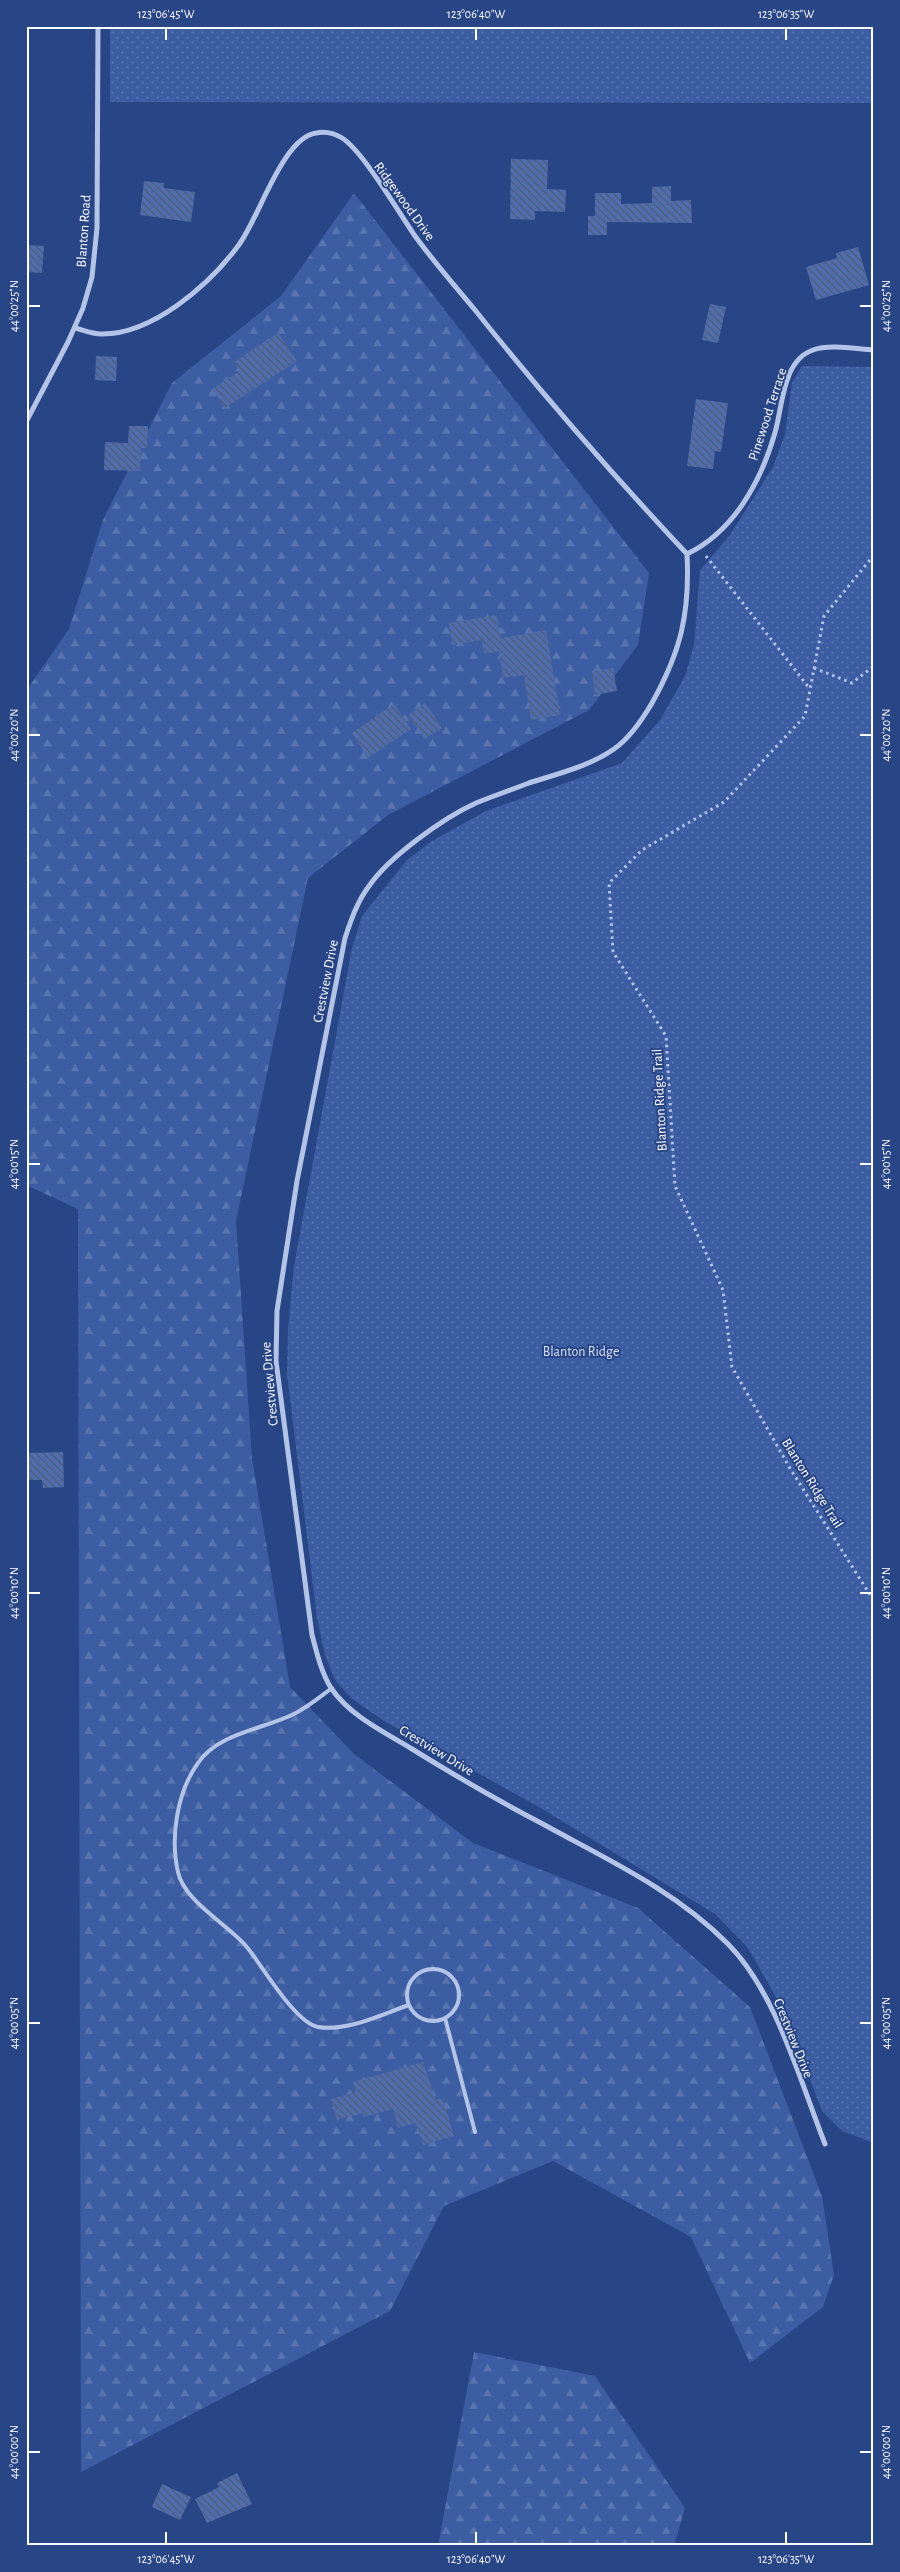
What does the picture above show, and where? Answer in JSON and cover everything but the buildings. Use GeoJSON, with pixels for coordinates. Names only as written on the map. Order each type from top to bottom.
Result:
{"type":"FeatureCollection","features":[{"type":"Feature","properties":{"kind":"street","name":"Blanton Road"},"geometry":{"type":"LineString","coordinates":[[26,422],[74,328],[92,277],[97,228],[98,26]]}},
{"type":"Feature","properties":{"kind":"street","name":"Ridgewood Drive"},"geometry":{"type":"LineString","coordinates":[[74,328],[98,334],[130,330],[150,322],[183,302],[239,246],[260,211],[285,160],[296,145],[306,135],[318,132],[332,133],[343,138],[357,153],[416,238],[518,364],[626,489],[687,554]]}},
{"type":"Feature","properties":{"kind":"street","name":"Pinewood Terrace"},"geometry":{"type":"LineString","coordinates":[[687,554],[700,548],[715,537],[735,516],[751,490],[775,435],[790,373],[796,362],[804,354],[814,349],[874,350]]}},
{"type":"Feature","properties":{"kind":"street","name":"Crestview Drive"},"geometry":{"type":"LineString","coordinates":[[687,554],[687,607],[678,650],[665,679],[632,732],[614,750],[580,765],[474,804],[425,835],[385,867],[368,887],[354,911],[345,938],[297,1181],[282,1272],[276,1361],[312,1635],[320,1665],[332,1688],[353,1712],[444,1769],[615,1862],[669,1895],[728,1944],[745,1964],[772,2008],[824,2144]]}},
{"type":"Feature","properties":{"kind":"lane"},"geometry":{"type":"LineString","coordinates":[[332,1688],[294,1714],[217,1745],[198,1763],[180,1805],[176,1830],[178,1873],[182,1885],[194,1900],[239,1938],[300,2018],[316,2027],[334,2028],[409,2005]]}},
{"type":"Feature","properties":{"kind":"lane"},"geometry":{"type":"LineString","coordinates":[[424,1970],[442,1970],[456,1980],[459,1989],[457,2006],[444,2018],[428,2020],[420,2017],[409,2005],[407,1996],[411,1980],[424,1970]]}},
{"type":"Feature","properties":{"kind":"lane"},"geometry":{"type":"LineString","coordinates":[[444,2018],[475,2132]]}},
{"type":"Feature","properties":{"kind":"path"},"geometry":{"type":"LineString","coordinates":[[700,548],[810,690]]}},
{"type":"Feature","properties":{"kind":"path","name":"Blanton Ridge Trail"},"geometry":{"type":"LineString","coordinates":[[874,555],[824,616],[805,716],[724,802],[642,850],[609,883],[613,952],[666,1036],[675,1186],[723,1290],[732,1367],[791,1470],[874,1602]]}},
{"type":"Feature","properties":{"kind":"path"},"geometry":{"type":"LineString","coordinates":[[814,668],[852,683],[874,666]]}},
{"type":"Feature","properties":{"kind":"green space"},"geometry":{"type":"Polygon","coordinates":[[[110,26],[874,26],[874,103],[110,102],[110,26]]]}},
{"type":"Feature","properties":{"kind":"green space"},"geometry":{"type":"Polygon","coordinates":[[[354,193],[649,573],[638,645],[589,710],[388,815],[308,878],[236,1221],[252,1458],[290,1687],[354,1754],[473,1843],[638,1908],[750,2007],[822,2196],[834,2275],[823,2307],[750,2363],[691,2237],[553,2161],[444,2206],[390,2311],[81,2472],[78,1209],[26,1185],[26,691],[69,629],[103,520],[172,383],[281,296],[354,193]]]}},
{"type":"Feature","properties":{"kind":"green space","name":"Blanton Ridge"},"geometry":{"type":"Polygon","coordinates":[[[802,366],[874,367],[874,2143],[842,2131],[822,2111],[784,2011],[748,1948],[715,1914],[539,1807],[384,1721],[351,1698],[335,1680],[325,1655],[317,1618],[287,1374],[288,1329],[294,1266],[352,948],[362,916],[407,860],[432,841],[486,811],[622,763],[660,720],[685,676],[694,645],[700,570],[730,535],[773,467],[785,434],[792,383],[802,366]]]}},
{"type":"Feature","properties":{"kind":"green space"},"geometry":{"type":"Polygon","coordinates":[[[474,2352],[595,2376],[685,2508],[674,2546],[438,2546],[474,2352]]]}}]}
